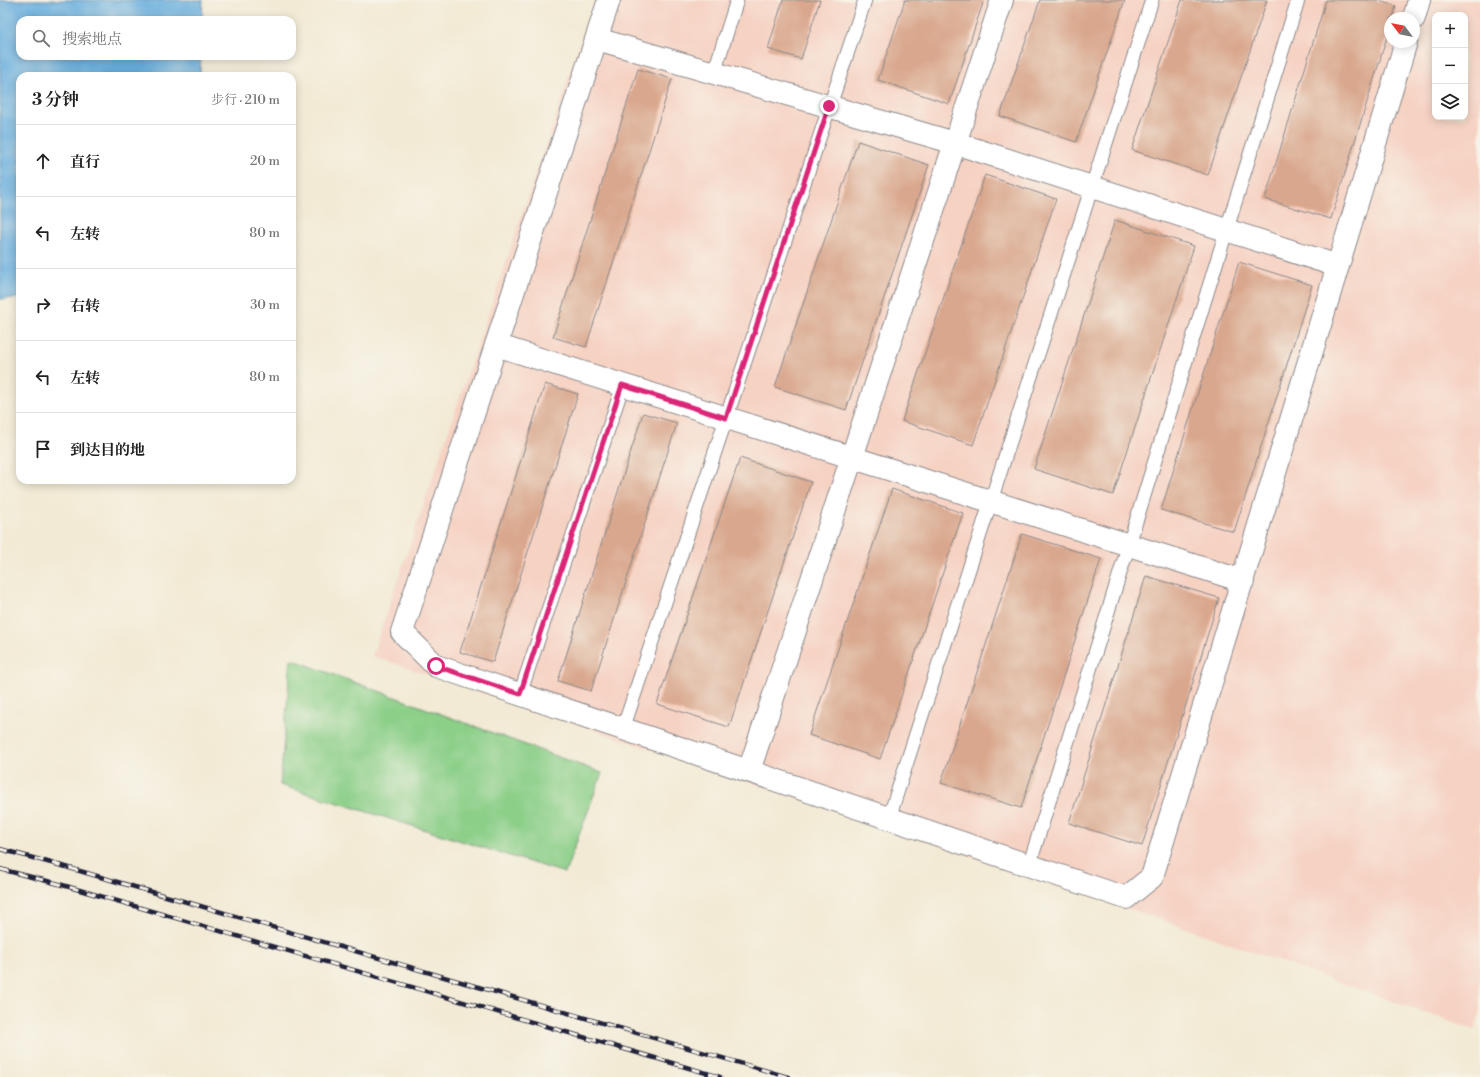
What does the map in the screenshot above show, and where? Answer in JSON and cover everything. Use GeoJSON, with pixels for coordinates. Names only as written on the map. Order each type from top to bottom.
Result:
{"type":"FeatureCollection","features":[{"type":"Feature","properties":{"kind":"street"},"geometry":{"type":"LineString","coordinates":[[609,0],[402,632],[436,666],[1126,898],[1152,877],[1404,48]]}},
{"type":"Feature","properties":{"kind":"street"},"geometry":{"type":"LineString","coordinates":[[749,771],[1002,0]]}},
{"type":"Feature","properties":{"kind":"street"},"geometry":{"type":"LineString","coordinates":[[1416,12],[1419,0]]}},
{"type":"Feature","properties":{"kind":"street"},"geometry":{"type":"LineString","coordinates":[[597,39],[955,143],[1338,266]]}},
{"type":"Feature","properties":{"kind":"street"},"geometry":{"type":"LineString","coordinates":[[496,345],[1243,581]]}},
{"type":"Feature","properties":{"kind":"lane"},"geometry":{"type":"LineString","coordinates":[[714,73],[737,0]]}},
{"type":"Feature","properties":{"kind":"lane"},"geometry":{"type":"LineString","coordinates":[[623,729],[865,0]]}},
{"type":"Feature","properties":{"kind":"lane"},"geometry":{"type":"LineString","coordinates":[[889,818],[1152,0]]}},
{"type":"Feature","properties":{"kind":"lane"},"geometry":{"type":"LineString","coordinates":[[1029,866],[1298,0]]}},
{"type":"Feature","properties":{"kind":"lane"},"geometry":{"type":"LineString","coordinates":[[520,694],[622,385]]}},
{"type":"Feature","properties":{"kind":"shaded area"},"geometry":{"type":"Polygon","coordinates":[[[595,0],[1480,0],[1480,1012],[1474,1030],[1157,918],[372,656],[595,0]]]}},
{"type":"Feature","properties":{"kind":"green space"},"geometry":{"type":"Polygon","coordinates":[[[291,659],[602,773],[565,873],[280,785],[291,659]]]}},
{"type":"Feature","properties":{"kind":"water"},"geometry":{"type":"Polygon","coordinates":[[[0,0],[203,0],[202,16],[16,16],[16,60],[201,60],[200,72],[16,72],[16,298],[0,299],[0,0]]]}},
{"type":"Feature","properties":{"kind":"building"},"geometry":{"type":"Polygon","coordinates":[[[783,0],[820,0],[801,59],[768,49],[783,0]]]}},
{"type":"Feature","properties":{"kind":"building"},"geometry":{"type":"Polygon","coordinates":[[[905,0],[984,0],[949,104],[878,80],[905,0]]]}},
{"type":"Feature","properties":{"kind":"building"},"geometry":{"type":"Polygon","coordinates":[[[1040,0],[1125,0],[1076,142],[1000,116],[1040,0]]]}},
{"type":"Feature","properties":{"kind":"building"},"geometry":{"type":"Polygon","coordinates":[[[1182,0],[1267,0],[1208,175],[1132,150],[1182,0]]]}},
{"type":"Feature","properties":{"kind":"building"},"geometry":{"type":"Polygon","coordinates":[[[1326,0],[1376,0],[1396,6],[1394,12],[1384,12],[1384,47],[1331,219],[1265,199],[1326,0]]]}},
{"type":"Feature","properties":{"kind":"building"},"geometry":{"type":"Polygon","coordinates":[[[638,69],[672,79],[586,347],[553,337],[638,69]]]}},
{"type":"Feature","properties":{"kind":"building"},"geometry":{"type":"Polygon","coordinates":[[[858,141],[929,165],[846,410],[775,387],[858,141]]]}},
{"type":"Feature","properties":{"kind":"building"},"geometry":{"type":"Polygon","coordinates":[[[985,175],[1056,199],[973,445],[902,421],[985,175]]]}},
{"type":"Feature","properties":{"kind":"building"},"geometry":{"type":"Polygon","coordinates":[[[1115,220],[1194,246],[1113,495],[1034,469],[1115,220]]]}},
{"type":"Feature","properties":{"kind":"building"},"geometry":{"type":"Polygon","coordinates":[[[1239,262],[1312,285],[1234,532],[1161,510],[1239,262]]]}},
{"type":"Feature","properties":{"kind":"building"},"geometry":{"type":"Polygon","coordinates":[[[545,384],[578,394],[493,662],[460,652],[545,384]]]}},
{"type":"Feature","properties":{"kind":"building"},"geometry":{"type":"Polygon","coordinates":[[[643,413],[677,423],[591,691],[558,681],[643,413]]]}},
{"type":"Feature","properties":{"kind":"building"},"geometry":{"type":"Polygon","coordinates":[[[740,458],[811,482],[729,727],[657,704],[740,458]]]}},
{"type":"Feature","properties":{"kind":"building"},"geometry":{"type":"Polygon","coordinates":[[[892,489],[963,513],[880,759],[809,735],[892,489]]]}},
{"type":"Feature","properties":{"kind":"building"},"geometry":{"type":"Polygon","coordinates":[[[1022,534],[1101,559],[1021,808],[941,783],[1022,534]]]}},
{"type":"Feature","properties":{"kind":"building"},"geometry":{"type":"Polygon","coordinates":[[[1146,576],[1219,598],[1142,846],[1069,823],[1146,576]]]}},
{"type":"Feature","properties":{"kind":"railway"},"geometry":{"type":"LineString","coordinates":[[0,849],[788,1077]]}},
{"type":"Feature","properties":{"kind":"railway"},"geometry":{"type":"LineString","coordinates":[[0,869],[59,884],[720,1077]]}},
{"type":"Feature","properties":{"kind":"route"},"geometry":{"type":"LineString","coordinates":[[436,666],[520,694],[622,385],[726,418],[829,106]]}}]}
